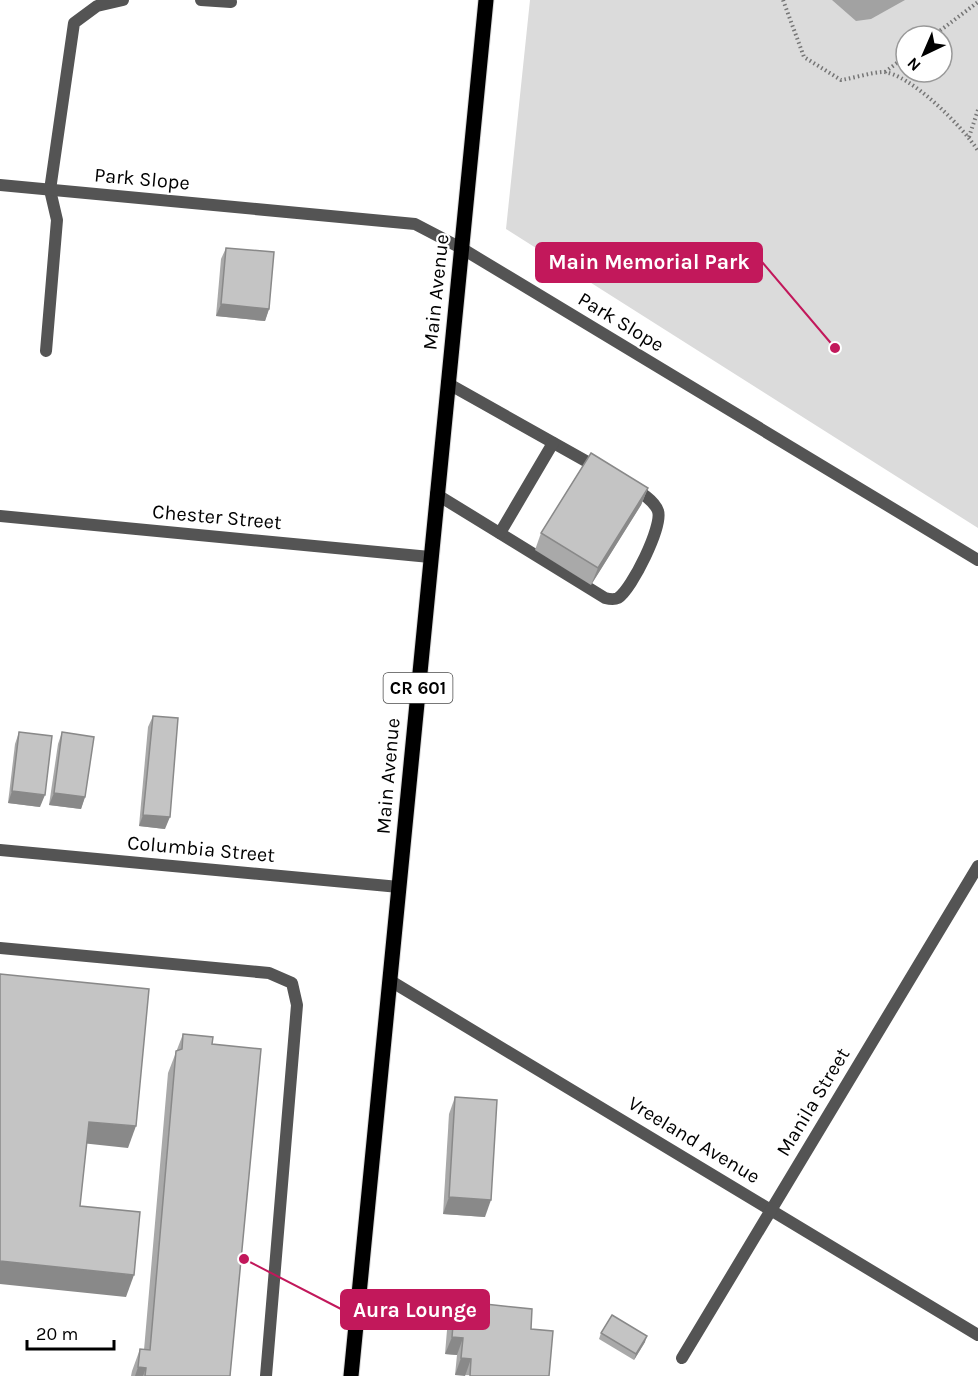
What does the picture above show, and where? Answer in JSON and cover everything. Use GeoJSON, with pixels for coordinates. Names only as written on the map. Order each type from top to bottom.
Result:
{"type":"FeatureCollection","features":[{"type":"Feature","properties":{"kind":"main road","name":"Main Avenue"},"geometry":{"type":"LineString","coordinates":[[351,1376],[486,0]]}},
{"type":"Feature","properties":{"kind":"street"},"geometry":{"type":"LineString","coordinates":[[46,351],[57,220],[50,190],[74,23],[98,6],[123,0]]}},
{"type":"Feature","properties":{"kind":"street"},"geometry":{"type":"LineString","coordinates":[[201,0],[231,2]]}},
{"type":"Feature","properties":{"kind":"street","name":"Park Slope"},"geometry":{"type":"LineString","coordinates":[[0,185],[415,224],[461,248],[978,561]]}},
{"type":"Feature","properties":{"kind":"street"},"geometry":{"type":"LineString","coordinates":[[436,494],[605,598],[618,598],[651,544],[659,518],[657,509],[651,501],[447,383]]}},
{"type":"Feature","properties":{"kind":"street"},"geometry":{"type":"LineString","coordinates":[[500,533],[554,443]]}},
{"type":"Feature","properties":{"kind":"street","name":"Chester Street"},"geometry":{"type":"LineString","coordinates":[[0,516],[430,557]]}},
{"type":"Feature","properties":{"kind":"street","name":"Columbia Street"},"geometry":{"type":"LineString","coordinates":[[0,850],[399,887]]}},
{"type":"Feature","properties":{"kind":"street","name":"Manila Street"},"geometry":{"type":"LineString","coordinates":[[682,1358],[978,866]]}},
{"type":"Feature","properties":{"kind":"street"},"geometry":{"type":"LineString","coordinates":[[0,948],[268,973],[292,983],[297,1005],[266,1376]]}},
{"type":"Feature","properties":{"kind":"street","name":"Vreeland Avenue"},"geometry":{"type":"LineString","coordinates":[[389,980],[978,1335]]}},
{"type":"Feature","properties":{"kind":"path"},"geometry":{"type":"LineString","coordinates":[[783,0],[804,57],[841,80],[885,72],[894,66]]}},
{"type":"Feature","properties":{"kind":"path"},"geometry":{"type":"LineString","coordinates":[[949,24],[978,2]]}},
{"type":"Feature","properties":{"kind":"path"},"geometry":{"type":"LineString","coordinates":[[885,72],[921,90],[969,136],[978,151]]}},
{"type":"Feature","properties":{"kind":"path"},"geometry":{"type":"LineString","coordinates":[[969,136],[978,110]]}},
{"type":"Feature","properties":{"kind":"shaded area"},"geometry":{"type":"Polygon","coordinates":[[[530,0],[978,0],[978,528],[506,229],[530,0]]]}},
{"type":"Feature","properties":{"kind":"shaded area"},"geometry":{"type":"Polygon","coordinates":[[[832,0],[905,0],[871,19],[856,21],[832,0]]]}},
{"type":"Feature","properties":{"kind":"building"},"geometry":{"type":"Polygon","coordinates":[[[226,248],[274,252],[269,309],[221,304],[226,248]]]}},
{"type":"Feature","properties":{"kind":"building"},"geometry":{"type":"Polygon","coordinates":[[[591,453],[648,488],[598,568],[541,533],[591,453]]]}},
{"type":"Feature","properties":{"kind":"building"},"geometry":{"type":"Polygon","coordinates":[[[153,716],[178,718],[170,817],[143,815],[153,716]]]}},
{"type":"Feature","properties":{"kind":"building"},"geometry":{"type":"Polygon","coordinates":[[[19,732],[52,736],[45,795],[12,791],[19,732]]]}},
{"type":"Feature","properties":{"kind":"building"},"geometry":{"type":"Polygon","coordinates":[[[62,732],[94,737],[85,797],[54,793],[62,732]]]}},
{"type":"Feature","properties":{"kind":"building"},"geometry":{"type":"Polygon","coordinates":[[[0,974],[149,989],[136,1126],[89,1122],[80,1206],[140,1212],[134,1275],[0,1261],[0,974]]]}},
{"type":"Feature","properties":{"kind":"building"},"geometry":{"type":"Polygon","coordinates":[[[183,1034],[213,1037],[212,1044],[261,1049],[230,1376],[145,1376],[146,1368],[138,1367],[140,1349],[150,1350],[176,1051],[182,1049],[183,1034]]]}},
{"type":"Feature","properties":{"kind":"building"},"geometry":{"type":"Polygon","coordinates":[[[455,1097],[497,1100],[491,1200],[449,1197],[455,1097]]]}},
{"type":"Feature","properties":{"kind":"building"},"geometry":{"type":"Polygon","coordinates":[[[485,1304],[532,1309],[531,1329],[553,1331],[549,1376],[470,1376],[471,1359],[461,1358],[463,1338],[452,1337],[454,1313],[484,1316],[485,1304]]]}},
{"type":"Feature","properties":{"kind":"building"},"geometry":{"type":"Polygon","coordinates":[[[612,1315],[647,1336],[636,1354],[601,1333],[612,1315]]]}},
{"type":"Feature","properties":{"kind":"place","name":"Main Memorial Park"},"geometry":{"type":"Point","coordinates":[835,348]}},
{"type":"Feature","properties":{"kind":"place","name":"Aura Lounge"},"geometry":{"type":"Point","coordinates":[244,1259]}}]}
